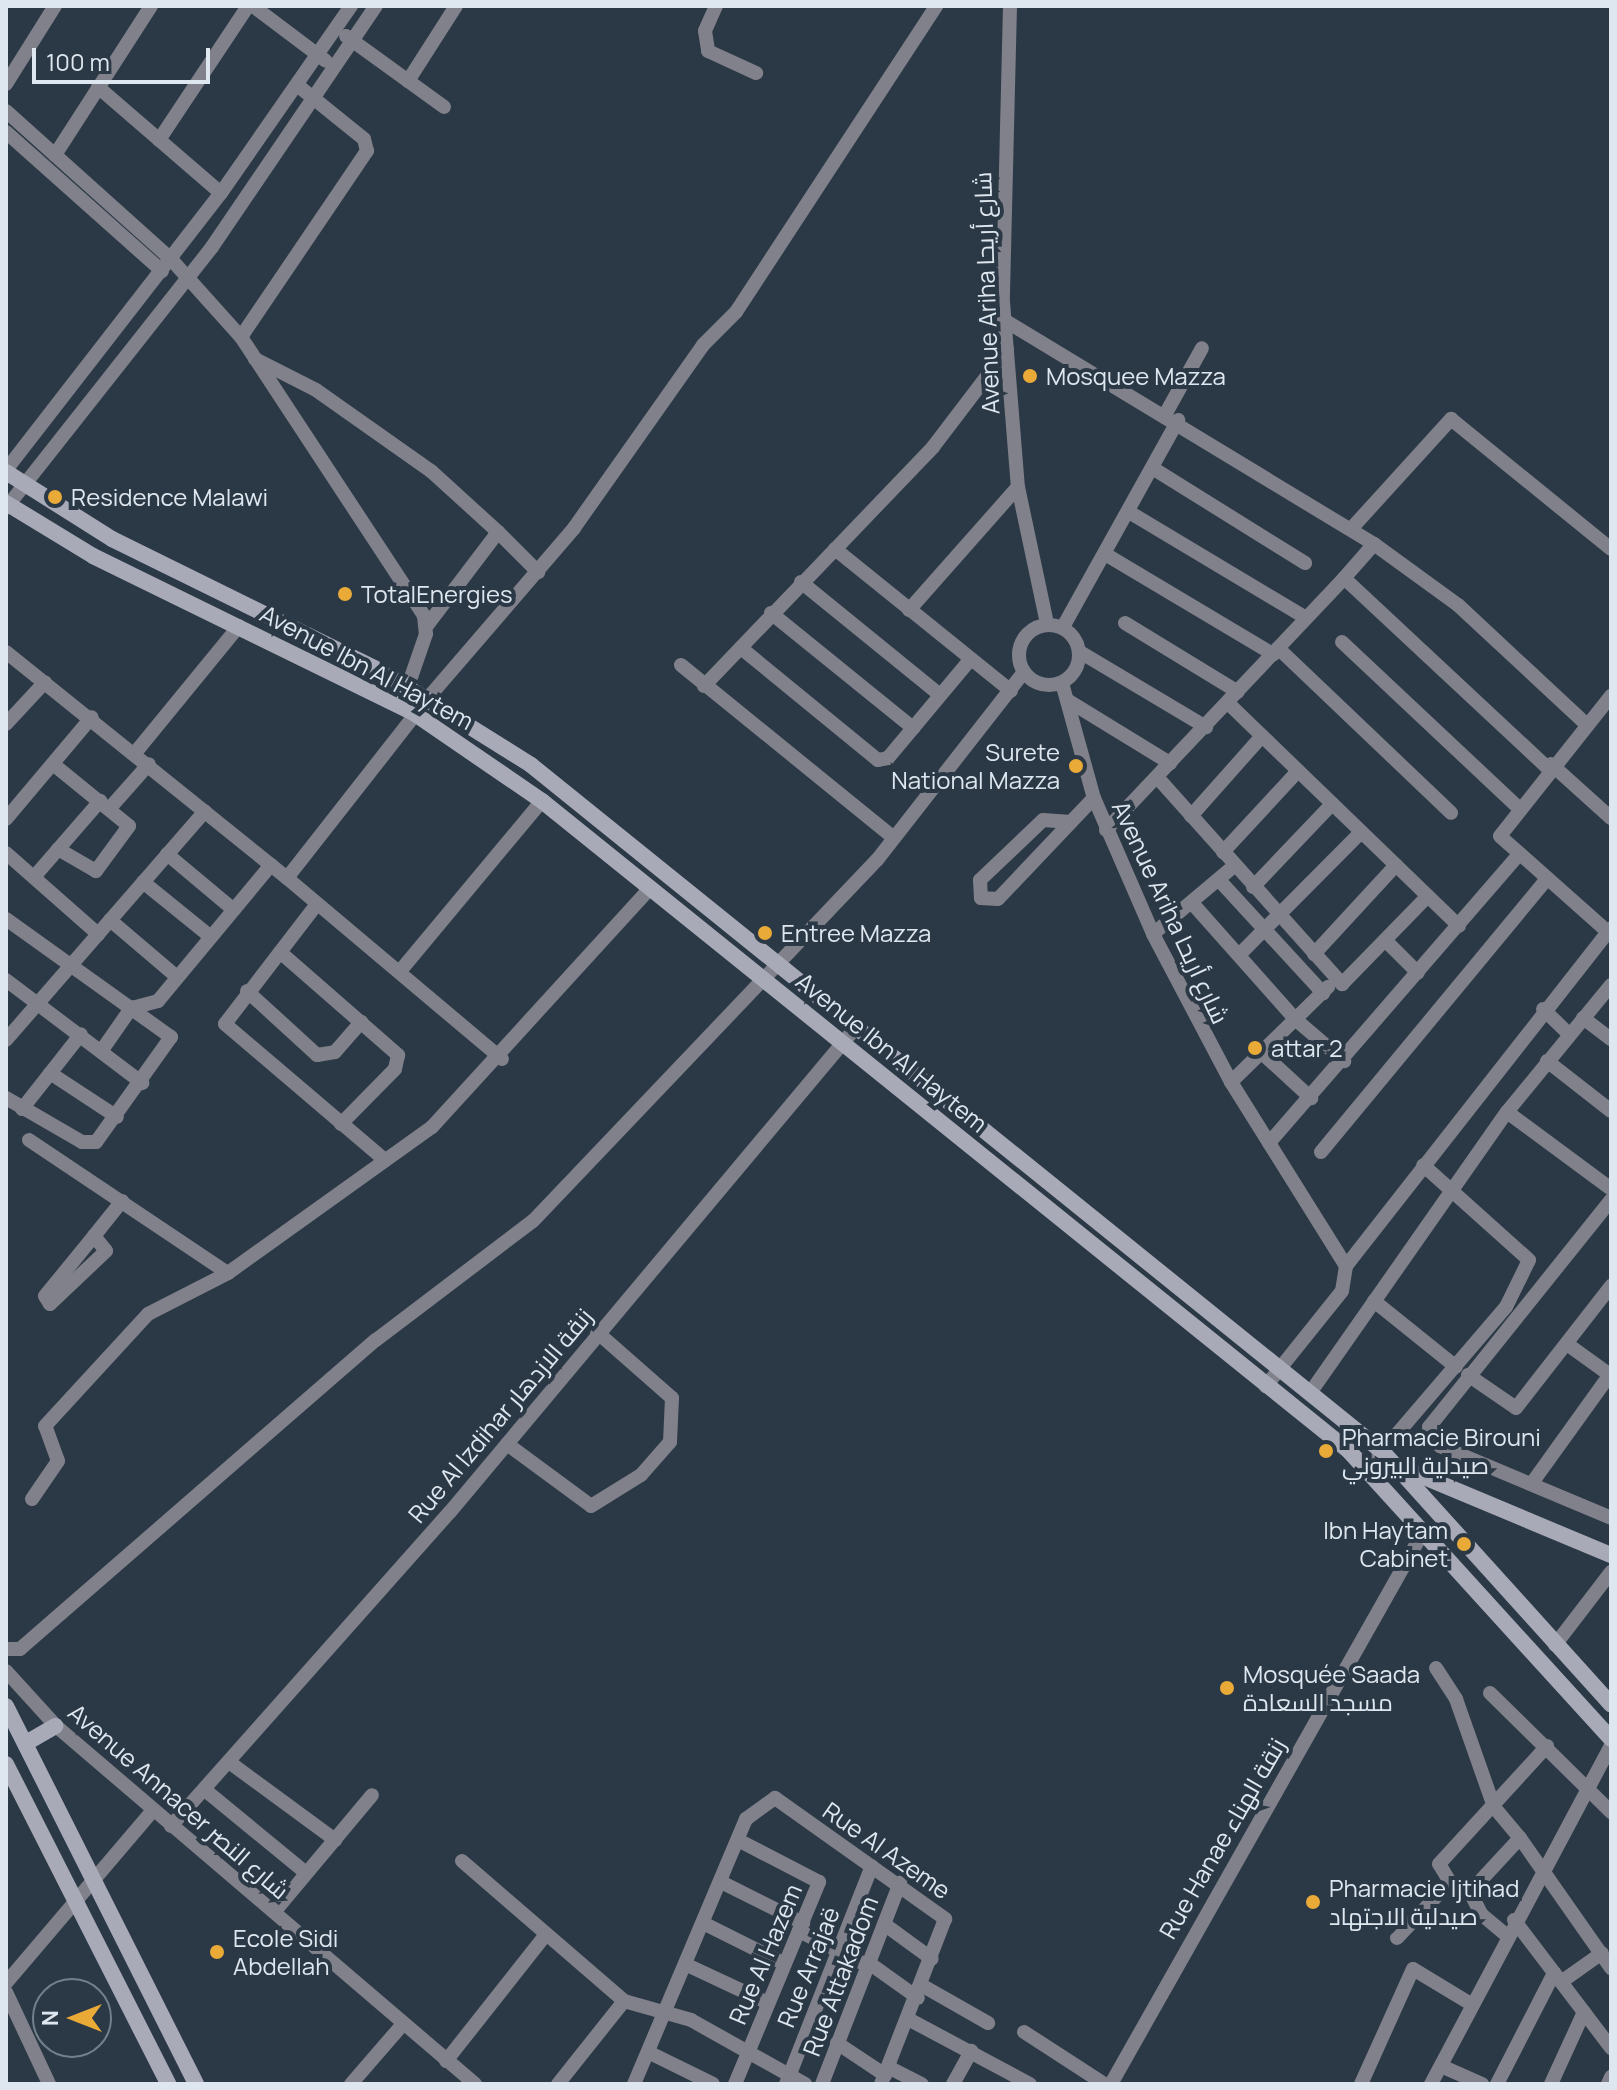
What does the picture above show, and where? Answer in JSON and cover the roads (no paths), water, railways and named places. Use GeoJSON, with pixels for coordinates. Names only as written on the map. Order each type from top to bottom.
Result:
{"type":"FeatureCollection","features":[{"type":"Feature","properties":{"kind":"street"},"geometry":{"type":"LineString","coordinates":[[6,84],[55,6]]}},
{"type":"Feature","properties":{"kind":"street"},"geometry":{"type":"LineString","coordinates":[[159,140],[250,6],[336,68]]}},
{"type":"Feature","properties":{"kind":"street"},"geometry":{"type":"LineString","coordinates":[[6,471],[221,193],[351,6]]}},
{"type":"Feature","properties":{"kind":"street"},"geometry":{"type":"LineString","coordinates":[[7,506],[187,277],[316,99],[376,6]]}},
{"type":"Feature","properties":{"kind":"street"},"geometry":{"type":"LineString","coordinates":[[408,81],[456,6]]}},
{"type":"Feature","properties":{"kind":"street"},"geometry":{"type":"LineString","coordinates":[[716,6],[705,31],[708,51],[756,73]]}},
{"type":"Feature","properties":{"kind":"street"},"geometry":{"type":"LineString","coordinates":[[287,878],[428,698],[538,572],[810,208],[856,122],[936,6]]}},
{"type":"Feature","properties":{"kind":"street","name":"Avenue Ariha شارع أريحا"},"geometry":{"type":"LineString","coordinates":[[1010,6],[1004,320],[1018,487],[1047,624]]}},
{"type":"Feature","properties":{"kind":"street"},"geometry":{"type":"LineString","coordinates":[[55,155],[148,7]]}},
{"type":"Feature","properties":{"kind":"street"},"geometry":{"type":"LineString","coordinates":[[336,29],[444,107]]}},
{"type":"Feature","properties":{"kind":"street"},"geometry":{"type":"LineString","coordinates":[[241,337],[367,151],[364,139],[297,85]]}},
{"type":"Feature","properties":{"kind":"street"},"geometry":{"type":"LineString","coordinates":[[98,87],[221,193]]}},
{"type":"Feature","properties":{"kind":"street"},"geometry":{"type":"LineString","coordinates":[[6,111],[166,265]]}},
{"type":"Feature","properties":{"kind":"street"},"geometry":{"type":"LineString","coordinates":[[6,132],[166,265],[187,277],[241,337],[426,627]]}},
{"type":"Feature","properties":{"kind":"street"},"geometry":{"type":"LineString","coordinates":[[1004,320],[1172,417],[1374,544],[1464,611],[1585,723]]}},
{"type":"Feature","properties":{"kind":"street"},"geometry":{"type":"LineString","coordinates":[[1063,627],[1154,469],[1172,417],[1202,348]]}},
{"type":"Feature","properties":{"kind":"street"},"geometry":{"type":"LineString","coordinates":[[704,686],[933,447],[1007,350]]}},
{"type":"Feature","properties":{"kind":"street"},"geometry":{"type":"LineString","coordinates":[[255,359],[316,390],[431,471],[538,572]]}},
{"type":"Feature","properties":{"kind":"street"},"geometry":{"type":"LineString","coordinates":[[1351,529],[1451,419],[1611,549]]}},
{"type":"Feature","properties":{"kind":"street"},"geometry":{"type":"LineString","coordinates":[[1154,469],[1305,563]]}},
{"type":"Feature","properties":{"kind":"street","name":"Avenue Ibn Al Haytem"},"geometry":{"type":"LineString","coordinates":[[6,471],[122,545],[408,686],[531,765],[1383,1452],[1611,1704]]}},
{"type":"Feature","properties":{"kind":"street"},"geometry":{"type":"LineString","coordinates":[[909,610],[1018,487]]}},
{"type":"Feature","properties":{"kind":"street","name":"Avenue Ibn Al Haytem"},"geometry":{"type":"LineString","coordinates":[[7,506],[72,545],[415,714],[542,801],[1367,1469],[1611,1742]]}},
{"type":"Feature","properties":{"kind":"street"},"geometry":{"type":"LineString","coordinates":[[1129,512],[1306,618]]}},
{"type":"Feature","properties":{"kind":"street"},"geometry":{"type":"LineString","coordinates":[[408,686],[426,627],[498,532]]}},
{"type":"Feature","properties":{"kind":"street"},"geometry":{"type":"LineString","coordinates":[[1106,830],[1206,727],[1374,544]]}},
{"type":"Feature","properties":{"kind":"street"},"geometry":{"type":"LineString","coordinates":[[835,549],[1011,691]]}},
{"type":"Feature","properties":{"kind":"street"},"geometry":{"type":"LineString","coordinates":[[1105,554],[1275,651],[1451,813]]}},
{"type":"Feature","properties":{"kind":"street"},"geometry":{"type":"LineString","coordinates":[[1344,578],[1611,818]]}},
{"type":"Feature","properties":{"kind":"street"},"geometry":{"type":"LineString","coordinates":[[801,582],[940,695]]}},
{"type":"Feature","properties":{"kind":"street"},"geometry":{"type":"LineString","coordinates":[[771,613],[913,728]]}},
{"type":"Feature","properties":{"kind":"street"},"geometry":{"type":"LineString","coordinates":[[1125,623],[1233,698],[1262,736],[1459,926]]}},
{"type":"Feature","properties":{"kind":"street"},"geometry":{"type":"LineString","coordinates":[[6,1649],[20,1649],[376,1340],[533,1221],[894,838],[1024,672],[1024,638],[1047,624],[1063,627],[1080,652],[1206,727]]}},
{"type":"Feature","properties":{"kind":"street"},"geometry":{"type":"LineString","coordinates":[[135,753],[239,626]]}},
{"type":"Feature","properties":{"kind":"street"},"geometry":{"type":"LineString","coordinates":[[1342,642],[1519,808]]}},
{"type":"Feature","properties":{"kind":"street"},"geometry":{"type":"LineString","coordinates":[[741,648],[873,758],[888,758],[970,660]]}},
{"type":"Feature","properties":{"kind":"street"},"geometry":{"type":"LineString","coordinates":[[6,652],[92,717],[401,970],[502,1059]]}},
{"type":"Feature","properties":{"kind":"street"},"geometry":{"type":"LineString","coordinates":[[1024,672],[1037,683],[1062,683],[1080,652]]}},
{"type":"Feature","properties":{"kind":"street"},"geometry":{"type":"LineString","coordinates":[[681,665],[894,838]]}},
{"type":"Feature","properties":{"kind":"street"},"geometry":{"type":"LineString","coordinates":[[6,724],[45,682]]}},
{"type":"Feature","properties":{"kind":"street","name":"Avenue Ariha شارع أريحا"},"geometry":{"type":"LineString","coordinates":[[1062,683],[1094,798],[1153,934],[1231,1082],[1346,1266]]}},
{"type":"Feature","properties":{"kind":"street"},"geometry":{"type":"LineString","coordinates":[[1266,1386],[1342,1291],[1346,1266],[1543,1009],[1609,930],[1518,856],[1500,836],[1550,766],[1611,696]]}},
{"type":"Feature","properties":{"kind":"street"},"geometry":{"type":"LineString","coordinates":[[1067,700],[1170,763]]}},
{"type":"Feature","properties":{"kind":"street"},"geometry":{"type":"LineString","coordinates":[[7,815],[92,717]]}},
{"type":"Feature","properties":{"kind":"street"},"geometry":{"type":"LineString","coordinates":[[1191,816],[1262,736]]}},
{"type":"Feature","properties":{"kind":"street"},"geometry":{"type":"LineString","coordinates":[[53,764],[104,805],[129,833],[102,867],[83,869],[58,849]]}},
{"type":"Feature","properties":{"kind":"street"},"geometry":{"type":"LineString","coordinates":[[34,877],[58,849],[149,764]]}},
{"type":"Feature","properties":{"kind":"street"},"geometry":{"type":"LineString","coordinates":[[1223,852],[1298,771]]}},
{"type":"Feature","properties":{"kind":"street"},"geometry":{"type":"LineString","coordinates":[[1157,777],[1336,979],[1352,981],[1428,896]]}},
{"type":"Feature","properties":{"kind":"street"},"geometry":{"type":"LineString","coordinates":[[1071,822],[1043,820],[980,880],[981,898],[998,899],[1094,798]]}},
{"type":"Feature","properties":{"kind":"street"},"geometry":{"type":"LineString","coordinates":[[401,970],[542,801]]}},
{"type":"Feature","properties":{"kind":"street"},"geometry":{"type":"LineString","coordinates":[[1242,905],[1332,804]]}},
{"type":"Feature","properties":{"kind":"street"},"geometry":{"type":"LineString","coordinates":[[7,1037],[205,811]]}},
{"type":"Feature","properties":{"kind":"street"},"geometry":{"type":"LineString","coordinates":[[1240,954],[1361,832]]}},
{"type":"Feature","properties":{"kind":"street"},"geometry":{"type":"LineString","coordinates":[[6,853],[98,934]]}},
{"type":"Feature","properties":{"kind":"street"},"geometry":{"type":"LineString","coordinates":[[167,854],[234,910]]}},
{"type":"Feature","properties":{"kind":"street"},"geometry":{"type":"LineString","coordinates":[[1269,1143],[1344,1061],[1518,856]]}},
{"type":"Feature","properties":{"kind":"street"},"geometry":{"type":"LineString","coordinates":[[132,1007],[150,1007],[271,865]]}},
{"type":"Feature","properties":{"kind":"street"},"geometry":{"type":"LineString","coordinates":[[1314,954],[1396,865]]}},
{"type":"Feature","properties":{"kind":"street"},"geometry":{"type":"LineString","coordinates":[[1153,934],[1193,904],[1234,866]]}},
{"type":"Feature","properties":{"kind":"street"},"geometry":{"type":"LineString","coordinates":[[1219,880],[1323,993]]}},
{"type":"Feature","properties":{"kind":"street"},"geometry":{"type":"LineString","coordinates":[[1321,1152],[1546,880]]}},
{"type":"Feature","properties":{"kind":"street"},"geometry":{"type":"LineString","coordinates":[[143,882],[211,937]]}},
{"type":"Feature","properties":{"kind":"street"},"geometry":{"type":"LineString","coordinates":[[32,1499],[58,1461],[44,1434],[52,1416],[148,1314],[228,1273],[432,1127],[502,1059],[650,888]]}},
{"type":"Feature","properties":{"kind":"street"},"geometry":{"type":"LineString","coordinates":[[317,904],[225,1018],[228,1030],[385,1160]]}},
{"type":"Feature","properties":{"kind":"street"},"geometry":{"type":"LineString","coordinates":[[1193,904],[1295,1019],[1344,1061]]}},
{"type":"Feature","properties":{"kind":"street"},"geometry":{"type":"LineString","coordinates":[[6,919],[171,1037],[117,1117],[89,1143],[6,1098]]}},
{"type":"Feature","properties":{"kind":"street"},"geometry":{"type":"LineString","coordinates":[[110,920],[177,977]]}},
{"type":"Feature","properties":{"kind":"street"},"geometry":{"type":"LineString","coordinates":[[1386,941],[1418,973]]}},
{"type":"Feature","properties":{"kind":"street"},"geometry":{"type":"LineString","coordinates":[[280,952],[394,1049],[397,1062],[341,1124]]}},
{"type":"Feature","properties":{"kind":"street"},"geometry":{"type":"LineString","coordinates":[[1231,1082],[1336,979]]}},
{"type":"Feature","properties":{"kind":"street"},"geometry":{"type":"LineString","coordinates":[[6,980],[142,1083]]}},
{"type":"Feature","properties":{"kind":"street"},"geometry":{"type":"LineString","coordinates":[[1310,1393],[1507,1112],[1611,985]]}},
{"type":"Feature","properties":{"kind":"street"},"geometry":{"type":"LineString","coordinates":[[247,991],[317,1055],[335,1052],[361,1022]]}},
{"type":"Feature","properties":{"kind":"street"},"geometry":{"type":"LineString","coordinates":[[102,1050],[132,1007]]}},
{"type":"Feature","properties":{"kind":"street"},"geometry":{"type":"LineString","coordinates":[[1543,1009],[1569,1034]]}},
{"type":"Feature","properties":{"kind":"street"},"geometry":{"type":"LineString","coordinates":[[1583,1018],[1611,1039]]}},
{"type":"Feature","properties":{"kind":"street","name":"Rue Al Izdihar زنقة الازدهار"},"geometry":{"type":"LineString","coordinates":[[171,1826],[507,1444],[597,1332],[857,1026]]}},
{"type":"Feature","properties":{"kind":"street"},"geometry":{"type":"LineString","coordinates":[[22,1109],[81,1034]]}},
{"type":"Feature","properties":{"kind":"street"},"geometry":{"type":"LineString","coordinates":[[1262,1053],[1311,1098]]}},
{"type":"Feature","properties":{"kind":"street"},"geometry":{"type":"LineString","coordinates":[[1547,1061],[1611,1111]]}},
{"type":"Feature","properties":{"kind":"street"},"geometry":{"type":"LineString","coordinates":[[50,1073],[117,1117]]}},
{"type":"Feature","properties":{"kind":"street"},"geometry":{"type":"LineString","coordinates":[[1507,1112],[1611,1189]]}},
{"type":"Feature","properties":{"kind":"street"},"geometry":{"type":"LineString","coordinates":[[29,1140],[228,1273]]}},
{"type":"Feature","properties":{"kind":"street"},"geometry":{"type":"LineString","coordinates":[[1423,1165],[1529,1258],[1518,1289],[1434,1417],[1431,1440],[1611,1518]]}},
{"type":"Feature","properties":{"kind":"street"},"geometry":{"type":"LineString","coordinates":[[1367,1469],[1462,1371],[1611,1200]]}},
{"type":"Feature","properties":{"kind":"street"},"geometry":{"type":"LineString","coordinates":[[94,1236],[106,1251],[50,1304],[45,1296],[122,1201]]}},
{"type":"Feature","properties":{"kind":"street"},"geometry":{"type":"LineString","coordinates":[[1374,1301],[1462,1371],[1516,1408],[1611,1286]]}},
{"type":"Feature","properties":{"kind":"street"},"geometry":{"type":"LineString","coordinates":[[507,1444],[591,1506],[641,1475],[670,1442],[672,1398],[597,1332]]}},
{"type":"Feature","properties":{"kind":"street"},"geometry":{"type":"LineString","coordinates":[[1532,1483],[1610,1374],[1567,1344]]}},
{"type":"Feature","properties":{"kind":"street"},"geometry":{"type":"LineString","coordinates":[[1398,1466],[1611,1555]]}},
{"type":"Feature","properties":{"kind":"street"},"geometry":{"type":"LineString","coordinates":[[1398,1504],[1418,1492],[1464,1491]]}},
{"type":"Feature","properties":{"kind":"street","name":"Rue Hanae زنقة الهناء"},"geometry":{"type":"LineString","coordinates":[[1111,2084],[1423,1532]]}},
{"type":"Feature","properties":{"kind":"street"},"geometry":{"type":"LineString","coordinates":[[1555,1645],[1611,1572]]}},
{"type":"Feature","properties":{"kind":"street"},"geometry":{"type":"LineString","coordinates":[[1436,1668],[1456,1699],[1494,1807],[1546,1865],[1611,1968]]}},
{"type":"Feature","properties":{"kind":"street","name":"Avenue Annacer شارع النصر"},"geometry":{"type":"LineString","coordinates":[[6,1671],[56,1726],[475,2084]]}},
{"type":"Feature","properties":{"kind":"street"},"geometry":{"type":"LineString","coordinates":[[1490,1693],[1592,1786],[1611,1812]]}},
{"type":"Feature","properties":{"kind":"street"},"geometry":{"type":"LineString","coordinates":[[6,1706],[196,2084]]}},
{"type":"Feature","properties":{"kind":"street"},"geometry":{"type":"LineString","coordinates":[[26,1743],[56,1726]]}},
{"type":"Feature","properties":{"kind":"street"},"geometry":{"type":"LineString","coordinates":[[1431,2084],[1505,1934],[1592,1786],[1611,1742]]}},
{"type":"Feature","properties":{"kind":"street"},"geometry":{"type":"LineString","coordinates":[[1397,1938],[1450,1882],[1439,1864],[1547,1746]]}},
{"type":"Feature","properties":{"kind":"street"},"geometry":{"type":"LineString","coordinates":[[229,1762],[335,1840]]}},
{"type":"Feature","properties":{"kind":"street"},"geometry":{"type":"LineString","coordinates":[[6,1764],[168,2084]]}},
{"type":"Feature","properties":{"kind":"street"},"geometry":{"type":"LineString","coordinates":[[205,1790],[306,1873]]}},
{"type":"Feature","properties":{"kind":"street"},"geometry":{"type":"LineString","coordinates":[[275,1911],[372,1795]]}},
{"type":"Feature","properties":{"kind":"street","name":"Rue Al Azeme"},"geometry":{"type":"LineString","coordinates":[[738,1840],[753,1808],[775,1798],[900,1883],[945,1919],[910,2020],[885,2075]]}},
{"type":"Feature","properties":{"kind":"street"},"geometry":{"type":"LineString","coordinates":[[6,1983],[77,1904],[153,1810]]}},
{"type":"Feature","properties":{"kind":"street"},"geometry":{"type":"LineString","coordinates":[[1505,1934],[1481,1914],[1470,1892],[1520,1838]]}},
{"type":"Feature","properties":{"kind":"street"},"geometry":{"type":"LineString","coordinates":[[634,2084],[705,1924],[738,1840]]}},
{"type":"Feature","properties":{"kind":"street","name":"Rue Al Hazem"},"geometry":{"type":"LineString","coordinates":[[735,2084],[801,1927],[817,1879],[738,1840]]}},
{"type":"Feature","properties":{"kind":"street"},"geometry":{"type":"LineString","coordinates":[[462,1861],[544,1937],[624,2001],[667,2009],[748,2050],[787,2079],[805,2084]]}},
{"type":"Feature","properties":{"kind":"street","name":"Rue Arrajaë"},"geometry":{"type":"LineString","coordinates":[[787,2079],[872,1866]]}},
{"type":"Feature","properties":{"kind":"street"},"geometry":{"type":"LineString","coordinates":[[721,1882],[838,1951],[988,2023]]}},
{"type":"Feature","properties":{"kind":"street","name":"Rue Attakadom"},"geometry":{"type":"LineString","coordinates":[[822,2084],[900,1883]]}},
{"type":"Feature","properties":{"kind":"street"},"geometry":{"type":"LineString","coordinates":[[1514,1920],[1611,2048]]}},
{"type":"Feature","properties":{"kind":"street"},"geometry":{"type":"LineString","coordinates":[[705,1924],[785,1964]]}},
{"type":"Feature","properties":{"kind":"street"},"geometry":{"type":"LineString","coordinates":[[884,1924],[932,1959]]}},
{"type":"Feature","properties":{"kind":"street"},"geometry":{"type":"LineString","coordinates":[[446,2061],[544,1937]]}},
{"type":"Feature","properties":{"kind":"street"},"geometry":{"type":"LineString","coordinates":[[1497,2084],[1557,1977],[1602,1953]]}},
{"type":"Feature","properties":{"kind":"street"},"geometry":{"type":"LineString","coordinates":[[687,1965],[768,2003]]}},
{"type":"Feature","properties":{"kind":"street"},"geometry":{"type":"LineString","coordinates":[[1366,2082],[1413,1969],[1471,2004]]}},
{"type":"Feature","properties":{"kind":"street"},"geometry":{"type":"LineString","coordinates":[[6,1992],[49,2084]]}},
{"type":"Feature","properties":{"kind":"street"},"geometry":{"type":"LineString","coordinates":[[558,2084],[624,2001]]}},
{"type":"Feature","properties":{"kind":"street"},"geometry":{"type":"LineString","coordinates":[[1551,2084],[1584,2012]]}},
{"type":"Feature","properties":{"kind":"street"},"geometry":{"type":"LineString","coordinates":[[910,2020],[1030,2084]]}},
{"type":"Feature","properties":{"kind":"street"},"geometry":{"type":"LineString","coordinates":[[354,2083],[403,2024]]}},
{"type":"Feature","properties":{"kind":"street"},"geometry":{"type":"LineString","coordinates":[[1024,2032],[1104,2084]]}},
{"type":"Feature","properties":{"kind":"street"},"geometry":{"type":"LineString","coordinates":[[837,2043],[885,2075],[922,2084]]}},
{"type":"Feature","properties":{"kind":"street"},"geometry":{"type":"LineString","coordinates":[[953,2084],[971,2051]]}},
{"type":"Feature","properties":{"kind":"street"},"geometry":{"type":"LineString","coordinates":[[650,2053],[713,2084]]}},
{"type":"Feature","properties":{"kind":"street"},"geometry":{"type":"LineString","coordinates":[[1441,2066],[1482,2084]]}},
{"type":"Feature","properties":{"kind":"street"},"geometry":{"type":"LineString","coordinates":[[1608,2084],[1611,2077]]}},
{"type":"Feature","properties":{"kind":"place","name":"Mosquee Mazza"},"geometry":{"type":"Point","coordinates":[1030,376]}},
{"type":"Feature","properties":{"kind":"place","name":"Residence Malawi"},"geometry":{"type":"Point","coordinates":[55,497]}},
{"type":"Feature","properties":{"kind":"place","name":"TotalEnergies"},"geometry":{"type":"Point","coordinates":[345,594]}},
{"type":"Feature","properties":{"kind":"place","name":"Surete National Mazza"},"geometry":{"type":"Point","coordinates":[1076,766]}},
{"type":"Feature","properties":{"kind":"place","name":"Entree Mazza"},"geometry":{"type":"Point","coordinates":[765,933]}},
{"type":"Feature","properties":{"kind":"place","name":"attar 2"},"geometry":{"type":"Point","coordinates":[1255,1048]}},
{"type":"Feature","properties":{"kind":"place","name":"Pharmacie Birouni صيدلية البيروني"},"geometry":{"type":"Point","coordinates":[1326,1451]}},
{"type":"Feature","properties":{"kind":"place","name":"Ibn Haytam Cabinet"},"geometry":{"type":"Point","coordinates":[1464,1544]}},
{"type":"Feature","properties":{"kind":"place","name":"Mosquée Saada مسجد السعادة"},"geometry":{"type":"Point","coordinates":[1227,1688]}},
{"type":"Feature","properties":{"kind":"place","name":"Pharmacie Ijtihad صيدلية الاجتهاد"},"geometry":{"type":"Point","coordinates":[1313,1902]}},
{"type":"Feature","properties":{"kind":"place","name":"Ecole Sidi Abdellah"},"geometry":{"type":"Point","coordinates":[217,1952]}}]}
